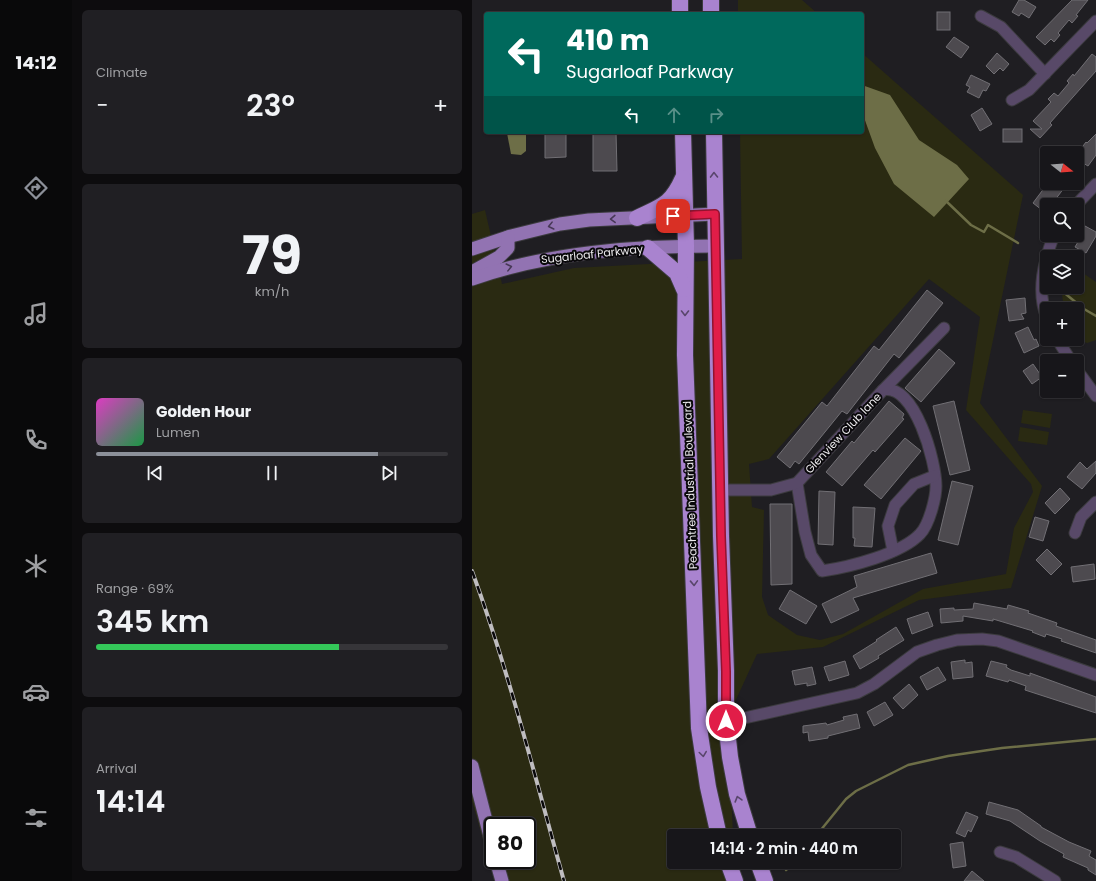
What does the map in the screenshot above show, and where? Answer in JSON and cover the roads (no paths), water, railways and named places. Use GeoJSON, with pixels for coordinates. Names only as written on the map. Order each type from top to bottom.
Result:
{"type":"FeatureCollection","features":[{"type":"Feature","properties":{"kind":"highway"},"geometry":{"type":"LineString","coordinates":[[680,0],[680,12]]}},
{"type":"Feature","properties":{"kind":"highway"},"geometry":{"type":"LineString","coordinates":[[711,0],[711,12]]}},
{"type":"Feature","properties":{"kind":"highway","name":"Peachtree Industrial Boulevard"},"geometry":{"type":"LineString","coordinates":[[683,134],[686,246],[685,355],[699,728],[708,787],[717,829]]}},
{"type":"Feature","properties":{"kind":"highway"},"geometry":{"type":"LineString","coordinates":[[714,134],[720,490],[726,672],[726,721],[730,757],[737,794],[748,829]]}},
{"type":"Feature","properties":{"kind":"highway"},"geometry":{"type":"LineString","coordinates":[[637,218],[666,204],[676,194],[684,177]]}},
{"type":"Feature","properties":{"kind":"highway"},"geometry":{"type":"LineString","coordinates":[[648,248],[664,260],[677,273],[685,291]]}},
{"type":"Feature","properties":{"kind":"highway"},"geometry":{"type":"LineString","coordinates":[[731,869],[735,881]]}},
{"type":"Feature","properties":{"kind":"highway"},"geometry":{"type":"LineString","coordinates":[[761,869],[765,881]]}},
{"type":"Feature","properties":{"kind":"main road"},"geometry":{"type":"LineString","coordinates":[[472,249],[508,237],[560,224],[589,220],[715,214]]}},
{"type":"Feature","properties":{"kind":"main road"},"geometry":{"type":"LineString","coordinates":[[472,272],[499,256],[508,248],[508,237]]}},
{"type":"Feature","properties":{"kind":"main road","name":"Sugarloaf Parkway"},"geometry":{"type":"LineString","coordinates":[[472,279],[501,269],[537,260],[564,256],[648,248],[716,246]]}},
{"type":"Feature","properties":{"kind":"main road"},"geometry":{"type":"LineString","coordinates":[[472,766],[485,817]]}},
{"type":"Feature","properties":{"kind":"main road"},"geometry":{"type":"LineString","coordinates":[[499,869],[502,881]]}},
{"type":"Feature","properties":{"kind":"street"},"geometry":{"type":"LineString","coordinates":[[981,16],[1001,27],[1045,74]]}},
{"type":"Feature","properties":{"kind":"street"},"geometry":{"type":"LineString","coordinates":[[1012,100],[1029,90],[1096,21]]}},
{"type":"Feature","properties":{"kind":"street"},"geometry":{"type":"LineString","coordinates":[[1083,198],[1096,184]]}},
{"type":"Feature","properties":{"kind":"street"},"geometry":{"type":"LineString","coordinates":[[1043,302],[1042,278],[1052,242]]}},
{"type":"Feature","properties":{"kind":"street","name":"Glenview Club lane"},"geometry":{"type":"LineString","coordinates":[[720,490],[771,490],[798,483],[883,390],[944,328]]}},
{"type":"Feature","properties":{"kind":"street"},"geometry":{"type":"LineString","coordinates":[[1084,380],[1096,396]]}},
{"type":"Feature","properties":{"kind":"street"},"geometry":{"type":"LineString","coordinates":[[798,483],[804,532],[811,556],[822,571],[848,567],[893,551],[908,545],[922,533],[929,518],[936,486],[931,454],[923,427],[904,397],[895,391],[888,389],[883,390]]}},
{"type":"Feature","properties":{"kind":"street"},"geometry":{"type":"LineString","coordinates":[[893,551],[888,526],[895,505],[914,484],[934,476]]}},
{"type":"Feature","properties":{"kind":"street"},"geometry":{"type":"LineString","coordinates":[[1075,533],[1081,518],[1096,502]]}},
{"type":"Feature","properties":{"kind":"street"},"geometry":{"type":"LineString","coordinates":[[699,728],[857,692],[874,684],[917,652],[957,640],[982,639],[998,641],[1096,675]]}},
{"type":"Feature","properties":{"kind":"street"},"geometry":{"type":"LineString","coordinates":[[1000,852],[1016,857],[1055,881]]}},
{"type":"Feature","properties":{"kind":"waterway"},"geometry":{"type":"LineString","coordinates":[[946,201],[971,225],[984,232],[988,225],[1018,243]]}},
{"type":"Feature","properties":{"kind":"waterway"},"geometry":{"type":"LineString","coordinates":[[1066,294],[1084,309],[1096,316]]}},
{"type":"Feature","properties":{"kind":"waterway"},"geometry":{"type":"LineString","coordinates":[[822,829],[846,799],[856,791],[908,765],[948,756],[1002,748],[1096,739]]}},
{"type":"Feature","properties":{"kind":"railway"},"geometry":{"type":"LineString","coordinates":[[472,571],[510,686],[564,881]]}}]}
